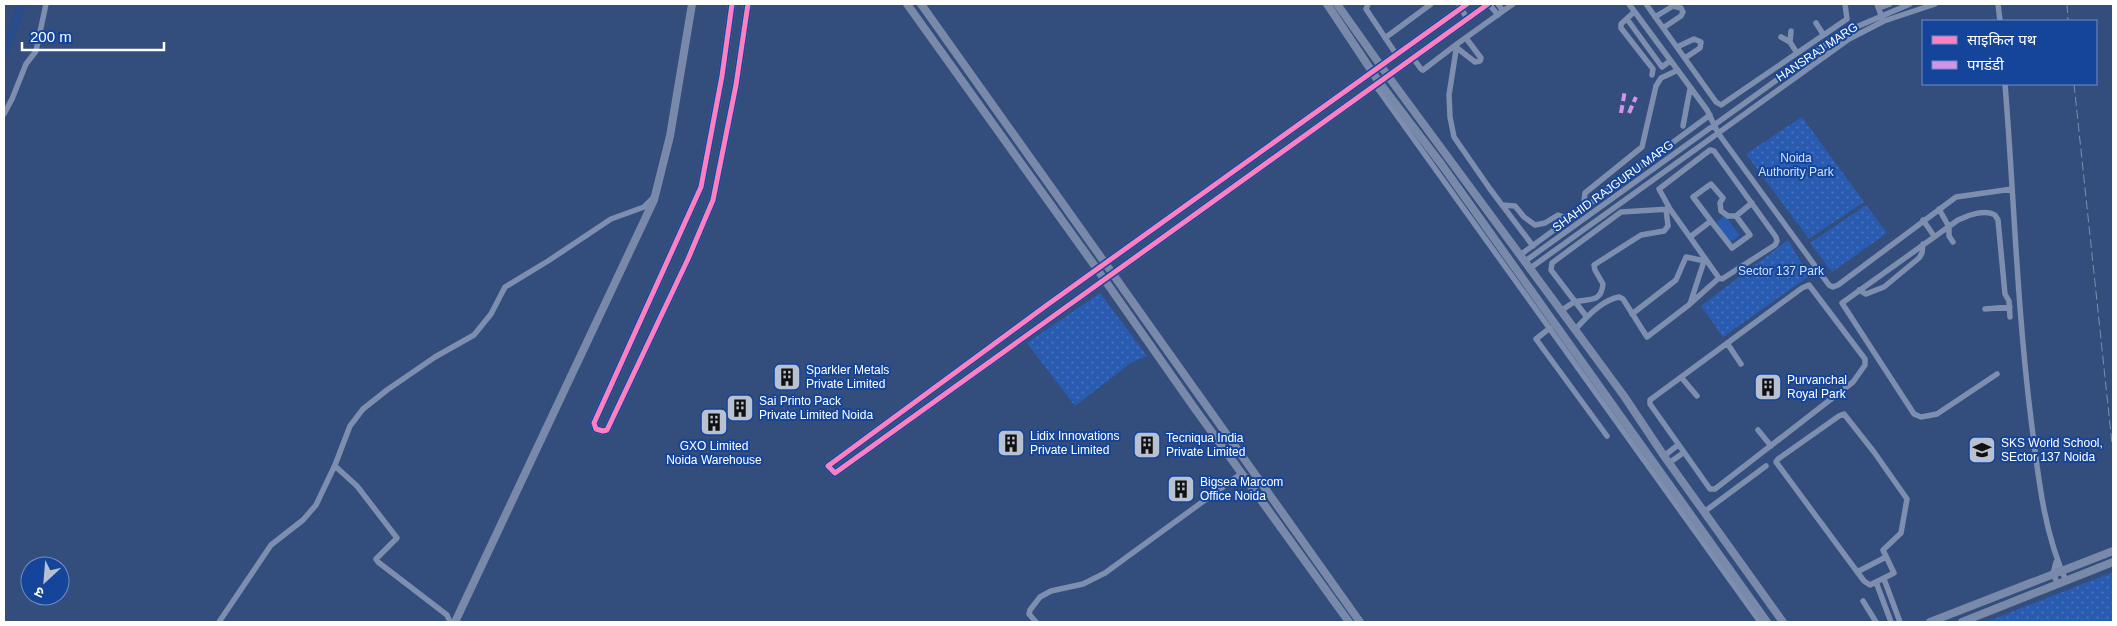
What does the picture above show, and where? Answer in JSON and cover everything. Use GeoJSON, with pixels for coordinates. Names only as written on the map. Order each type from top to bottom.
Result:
{"type":"FeatureCollection","features":[{"type":"Feature","properties":{"kind":"street"},"geometry":{"type":"LineString","coordinates":[[4,114],[26,64],[36,51],[46,4]]}},
{"type":"Feature","properties":{"kind":"street"},"geometry":{"type":"LineString","coordinates":[[455,622],[657,190],[670,136],[692,4]]}},
{"type":"Feature","properties":{"kind":"street"},"geometry":{"type":"LineString","coordinates":[[732,4],[722,76],[701,187],[594,423],[596,429],[607,430],[649,343],[713,200],[736,85],[748,4]]}},
{"type":"Feature","properties":{"kind":"street"},"geometry":{"type":"LineString","coordinates":[[907,4],[1349,622]]}},
{"type":"Feature","properties":{"kind":"street"},"geometry":{"type":"LineString","coordinates":[[921,4],[1360,622]]}},
{"type":"Feature","properties":{"kind":"street"},"geometry":{"type":"LineString","coordinates":[[1327,4],[1372,71],[1377,83],[1550,328],[1584,369],[1767,622]]}},
{"type":"Feature","properties":{"kind":"street"},"geometry":{"type":"LineString","coordinates":[[1338,4],[1388,76],[1624,396],[1783,622]]}},
{"type":"Feature","properties":{"kind":"street"},"geometry":{"type":"LineString","coordinates":[[1368,4],[1366,9],[1396,54]]}},
{"type":"Feature","properties":{"kind":"street"},"geometry":{"type":"LineString","coordinates":[[1385,38],[1431,4]]}},
{"type":"Feature","properties":{"kind":"street"},"geometry":{"type":"LineString","coordinates":[[1467,19],[1462,5],[899,412],[828,466],[835,473],[1489,4],[1498,15]]}},
{"type":"Feature","properties":{"kind":"street"},"geometry":{"type":"LineString","coordinates":[[1498,4],[1504,11]]}},
{"type":"Feature","properties":{"kind":"street"},"geometry":{"type":"LineString","coordinates":[[1413,58],[1422,70],[1514,4]]}},
{"type":"Feature","properties":{"kind":"street"},"geometry":{"type":"LineString","coordinates":[[1629,4],[1710,115],[1718,133],[1826,283],[1832,287],[1838,285],[1923,220],[1960,196],[2012,190]]}},
{"type":"Feature","properties":{"kind":"street"},"geometry":{"type":"LineString","coordinates":[[1646,4],[1718,105],[1723,105],[1847,18],[1845,4]]}},
{"type":"Feature","properties":{"kind":"street"},"geometry":{"type":"LineString","coordinates":[[1882,18],[1878,6],[1890,4]]}},
{"type":"Feature","properties":{"kind":"street","name":"HANSRAJ MARG"},"geometry":{"type":"LineString","coordinates":[[1718,133],[1849,39],[1882,18],[1909,4]]}},
{"type":"Feature","properties":{"kind":"street","name":"HANSRAJ MARG"},"geometry":{"type":"LineString","coordinates":[[1714,126],[1842,33],[1882,18],[1935,4]]}},
{"type":"Feature","properties":{"kind":"street"},"geometry":{"type":"LineString","coordinates":[[1998,4],[2000,20]]}},
{"type":"Feature","properties":{"kind":"street"},"geometry":{"type":"LineString","coordinates":[[1655,17],[1673,6],[1678,6],[1682,10],[1681,16],[1663,28]]}},
{"type":"Feature","properties":{"kind":"street"},"geometry":{"type":"LineString","coordinates":[[1634,12],[1621,24],[1621,28],[1653,69],[1652,75]]}},
{"type":"Feature","properties":{"kind":"street"},"geometry":{"type":"LineString","coordinates":[[1627,19],[1662,67],[1670,61]]}},
{"type":"Feature","properties":{"kind":"street"},"geometry":{"type":"LineString","coordinates":[[1816,23],[1823,34]]}},
{"type":"Feature","properties":{"kind":"street"},"geometry":{"type":"LineString","coordinates":[[1790,42],[1791,31]]}},
{"type":"Feature","properties":{"kind":"street"},"geometry":{"type":"LineString","coordinates":[[1457,46],[1475,62],[1480,61],[1481,58],[1466,38]]}},
{"type":"Feature","properties":{"kind":"street"},"geometry":{"type":"LineString","coordinates":[[1781,38],[1790,42],[1797,52]]}},
{"type":"Feature","properties":{"kind":"street"},"geometry":{"type":"LineString","coordinates":[[1677,47],[1694,39],[1701,42],[1700,48],[1685,58]]}},
{"type":"Feature","properties":{"kind":"street"},"geometry":{"type":"LineString","coordinates":[[1457,46],[1449,95],[1454,136],[1533,246]]}},
{"type":"Feature","properties":{"kind":"street"},"geometry":{"type":"LineString","coordinates":[[1583,209],[1585,193],[1642,147],[1656,86],[1661,78],[1676,70]]}},
{"type":"Feature","properties":{"kind":"street"},"geometry":{"type":"LineString","coordinates":[[1377,83],[1442,165],[1760,622]]}},
{"type":"Feature","properties":{"kind":"street"},"geometry":{"type":"LineString","coordinates":[[2005,85],[2024,366],[2040,494],[2056,562],[2066,581]]}},
{"type":"Feature","properties":{"kind":"street"},"geometry":{"type":"LineString","coordinates":[[1683,126],[1690,89]]}},
{"type":"Feature","properties":{"kind":"street"},"geometry":{"type":"LineString","coordinates":[[1739,93],[1746,104]]}},
{"type":"Feature","properties":{"kind":"street"},"geometry":{"type":"LineString","coordinates":[[1733,98],[1740,108]]}},
{"type":"Feature","properties":{"kind":"street"},"geometry":{"type":"LineString","coordinates":[[1522,259],[1533,246],[1710,115]]}},
{"type":"Feature","properties":{"kind":"street","name":"SHAHID RAJGURU MARG"},"geometry":{"type":"LineString","coordinates":[[1522,259],[1714,126]]}},
{"type":"Feature","properties":{"kind":"street","name":"SHAHID RAJGURU MARG"},"geometry":{"type":"LineString","coordinates":[[1530,269],[1718,133]]}},
{"type":"Feature","properties":{"kind":"street"},"geometry":{"type":"LineString","coordinates":[[1575,330],[1586,316],[1612,298],[1619,297],[1647,337],[1690,304],[1719,278],[1726,278],[1775,245],[1777,241],[1714,151],[1710,150],[1659,189]]}},
{"type":"Feature","properties":{"kind":"street"},"geometry":{"type":"LineString","coordinates":[[1654,179],[1668,209],[1719,278]]}},
{"type":"Feature","properties":{"kind":"street"},"geometry":{"type":"LineString","coordinates":[[1736,216],[1750,235],[1732,248],[1693,197],[1711,184],[1723,198],[1720,202],[1721,212],[1728,216],[1736,216],[1760,191]]}},
{"type":"Feature","properties":{"kind":"street"},"geometry":{"type":"LineString","coordinates":[[219,622],[270,545],[303,520],[312,510],[335,466],[350,426],[363,409],[435,357],[474,335],[491,314],[505,287],[611,219],[644,207],[657,190]]}},
{"type":"Feature","properties":{"kind":"street"},"geometry":{"type":"LineString","coordinates":[[1502,205],[1515,206],[1524,217],[1535,225],[1545,223],[1558,215],[1570,218]]}},
{"type":"Feature","properties":{"kind":"street"},"geometry":{"type":"LineString","coordinates":[[1586,316],[1550,267],[1553,261],[1621,212],[1668,209]]}},
{"type":"Feature","properties":{"kind":"street"},"geometry":{"type":"LineString","coordinates":[[1561,311],[1576,302],[1589,301],[1596,298],[1603,288],[1603,284],[1594,268],[1596,263],[1641,235],[1666,230],[1668,209]]}},
{"type":"Feature","properties":{"kind":"street"},"geometry":{"type":"LineString","coordinates":[[1939,209],[1953,242]]}},
{"type":"Feature","properties":{"kind":"street"},"geometry":{"type":"LineString","coordinates":[[1997,374],[1937,414],[1921,417],[1914,414],[1842,304],[1948,227],[1969,215],[1989,212],[1995,215],[1998,220],[2006,297],[2009,304],[2010,317]]}},
{"type":"Feature","properties":{"kind":"street"},"geometry":{"type":"LineString","coordinates":[[1923,220],[1934,236]]}},
{"type":"Feature","properties":{"kind":"street"},"geometry":{"type":"LineString","coordinates":[[1690,237],[1711,221]]}},
{"type":"Feature","properties":{"kind":"street"},"geometry":{"type":"LineString","coordinates":[[1859,290],[1866,294],[1884,288],[1919,258],[1922,253],[1923,244]]}},
{"type":"Feature","properties":{"kind":"street"},"geometry":{"type":"LineString","coordinates":[[1632,314],[1676,280],[1686,257],[1705,260]]}},
{"type":"Feature","properties":{"kind":"street"},"geometry":{"type":"LineString","coordinates":[[1690,304],[1705,260]]}},
{"type":"Feature","properties":{"kind":"street"},"geometry":{"type":"LineString","coordinates":[[1809,285],[1865,359],[1865,364],[1853,382],[1712,490],[1708,488],[1649,402],[1682,377],[1802,288],[1809,285]]}},
{"type":"Feature","properties":{"kind":"street"},"geometry":{"type":"LineString","coordinates":[[1986,308],[2020,303]]}},
{"type":"Feature","properties":{"kind":"street"},"geometry":{"type":"LineString","coordinates":[[1550,328],[1536,339],[1607,436]]}},
{"type":"Feature","properties":{"kind":"street"},"geometry":{"type":"LineString","coordinates":[[1727,343],[1741,364]]}},
{"type":"Feature","properties":{"kind":"street"},"geometry":{"type":"LineString","coordinates":[[1584,369],[1598,360]]}},
{"type":"Feature","properties":{"kind":"street"},"geometry":{"type":"LineString","coordinates":[[1682,377],[1697,396]]}},
{"type":"Feature","properties":{"kind":"street"},"geometry":{"type":"LineString","coordinates":[[1844,414],[1907,499],[1902,530],[1883,550],[1886,557],[1894,571],[1893,575],[1867,584],[1777,465],[1776,461],[1844,414]]}},
{"type":"Feature","properties":{"kind":"street"},"geometry":{"type":"LineString","coordinates":[[1758,430],[1771,446]]}},
{"type":"Feature","properties":{"kind":"street"},"geometry":{"type":"LineString","coordinates":[[1667,459],[1678,446]]}},
{"type":"Feature","properties":{"kind":"street"},"geometry":{"type":"LineString","coordinates":[[1667,459],[1683,452]]}},
{"type":"Feature","properties":{"kind":"street"},"geometry":{"type":"LineString","coordinates":[[335,466],[358,488],[397,538],[378,554],[376,558],[378,562],[447,615],[450,622]]}},
{"type":"Feature","properties":{"kind":"street"},"geometry":{"type":"LineString","coordinates":[[1704,512],[1766,466]]}},
{"type":"Feature","properties":{"kind":"street"},"geometry":{"type":"LineString","coordinates":[[1036,622],[1029,614],[1030,610],[1046,593],[1083,584],[1098,577],[1242,473]]}},
{"type":"Feature","properties":{"kind":"street"},"geometry":{"type":"LineString","coordinates":[[1930,622],[2113,550]]}},
{"type":"Feature","properties":{"kind":"street"},"geometry":{"type":"LineString","coordinates":[[1857,572],[1886,557]]}},
{"type":"Feature","properties":{"kind":"street"},"geometry":{"type":"LineString","coordinates":[[2056,562],[2053,574],[2058,584]]}},
{"type":"Feature","properties":{"kind":"street"},"geometry":{"type":"LineString","coordinates":[[1962,622],[2113,562]]}},
{"type":"Feature","properties":{"kind":"street"},"geometry":{"type":"LineString","coordinates":[[1884,579],[1900,622]]}},
{"type":"Feature","properties":{"kind":"street"},"geometry":{"type":"LineString","coordinates":[[1876,582],[1891,622]]}},
{"type":"Feature","properties":{"kind":"street"},"geometry":{"type":"LineString","coordinates":[[1863,601],[1876,622]]}},
{"type":"Feature","properties":{"kind":"green space","name":"Noida Authority Park"},"geometry":{"type":"Polygon","coordinates":[[[1802,117],[1864,202],[1809,239],[1746,154],[1802,117]]]}},
{"type":"Feature","properties":{"kind":"green space"},"geometry":{"type":"Polygon","coordinates":[[[1866,205],[1887,233],[1832,272],[1810,243],[1866,205]]]}},
{"type":"Feature","properties":{"kind":"green space"},"geometry":{"type":"Polygon","coordinates":[[[1725,215],[1740,236],[1730,242],[1716,223],[1725,215]]]}},
{"type":"Feature","properties":{"kind":"green space","name":"Sector 137 Park"},"geometry":{"type":"Polygon","coordinates":[[[1788,240],[1809,276],[1723,337],[1701,306],[1788,240]]]}},
{"type":"Feature","properties":{"kind":"green space"},"geometry":{"type":"Polygon","coordinates":[[[1100,293],[1147,356],[1132,362],[1075,406],[1027,343],[1100,293]]]}},
{"type":"Feature","properties":{"kind":"green space"},"geometry":{"type":"Polygon","coordinates":[[[2113,572],[2113,622],[1986,622],[2113,572]]]}},
{"type":"Feature","properties":{"kind":"waterway"},"geometry":{"type":"LineString","coordinates":[[4,53],[22,4]]}},
{"type":"Feature","properties":{"kind":"railway"},"geometry":{"type":"LineString","coordinates":[[2067,4],[2068,20]]}},
{"type":"Feature","properties":{"kind":"railway"},"geometry":{"type":"LineString","coordinates":[[2074,85],[2113,453]]}},
{"type":"Feature","properties":{"kind":"marked path"},"geometry":{"type":"LineString","coordinates":[[1621,113],[1625,90]]}},
{"type":"Feature","properties":{"kind":"marked path"},"geometry":{"type":"LineString","coordinates":[[1629,113],[1636,97]]}},
{"type":"Feature","properties":{"kind":"cycle path"},"geometry":{"type":"LineString","coordinates":[[732,4],[722,76],[701,187],[594,423],[596,429],[607,430],[688,259],[713,200],[736,85],[748,4]]}},
{"type":"Feature","properties":{"kind":"cycle path"},"geometry":{"type":"LineString","coordinates":[[1467,4],[1047,305],[828,466],[835,473],[1488,4]]}},
{"type":"Feature","properties":{"kind":"place","name":"Sparkler Metals Private Limited"},"geometry":{"type":"Point","coordinates":[787,377]}},
{"type":"Feature","properties":{"kind":"place","name":"Purvanchal Royal Park"},"geometry":{"type":"Point","coordinates":[1768,387]}},
{"type":"Feature","properties":{"kind":"place","name":"Sai Printo Pack Private Limited Noida"},"geometry":{"type":"Point","coordinates":[740,408]}},
{"type":"Feature","properties":{"kind":"place","name":"GXO Limited Noida Warehouse"},"geometry":{"type":"Point","coordinates":[714,422]}},
{"type":"Feature","properties":{"kind":"place","name":"Lidix Innovations Private Limited"},"geometry":{"type":"Point","coordinates":[1011,443]}},
{"type":"Feature","properties":{"kind":"place","name":"Tecniqua India Private Limited"},"geometry":{"type":"Point","coordinates":[1147,445]}},
{"type":"Feature","properties":{"kind":"place","name":"SKS World School, SEctor 137 Noida"},"geometry":{"type":"Point","coordinates":[1982,450]}},
{"type":"Feature","properties":{"kind":"place","name":"Bigsea Marcom Office Noida"},"geometry":{"type":"Point","coordinates":[1181,489]}}]}
